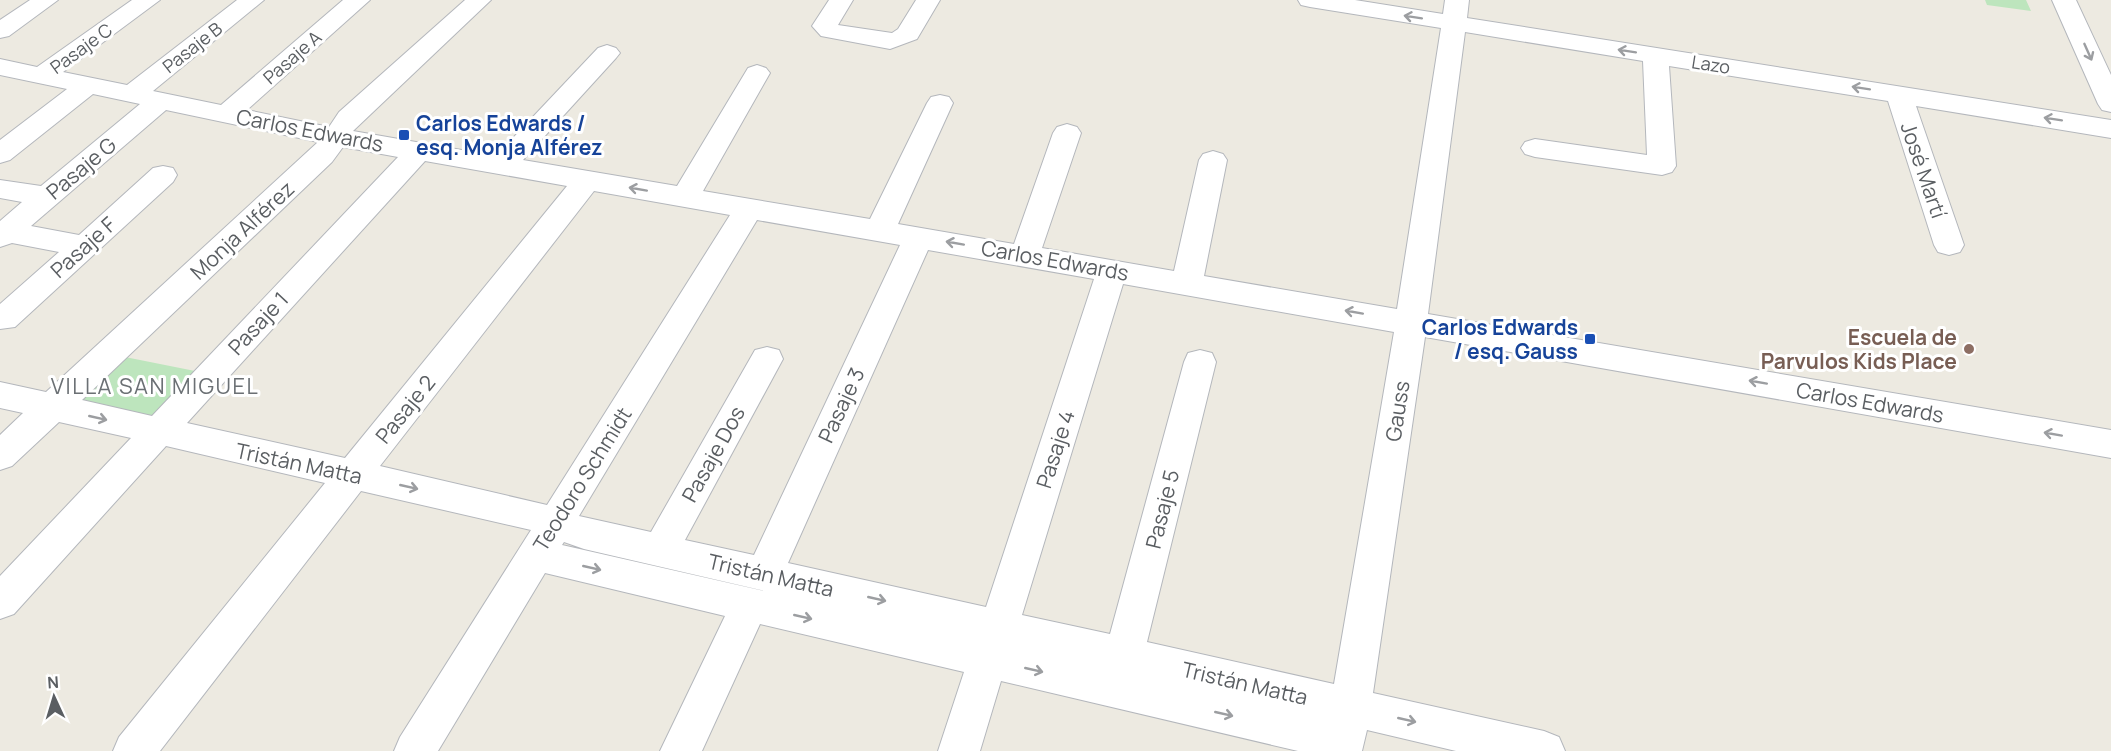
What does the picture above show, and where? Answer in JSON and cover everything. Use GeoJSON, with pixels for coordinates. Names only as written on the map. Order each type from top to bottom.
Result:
{"type":"FeatureCollection","features":[{"type":"Feature","properties":{"kind":"street"},"geometry":{"type":"LineString","coordinates":[[0,31],[46,0]]}},
{"type":"Feature","properties":{"kind":"street","name":"Pasaje C"},"geometry":{"type":"LineString","coordinates":[[16,74],[148,0]]}},
{"type":"Feature","properties":{"kind":"street","name":"Pasaje B"},"geometry":{"type":"LineString","coordinates":[[133,94],[252,0]]}},
{"type":"Feature","properties":{"kind":"street","name":"Pasaje A"},"geometry":{"type":"LineString","coordinates":[[226,114],[358,0]]}},
{"type":"Feature","properties":{"kind":"street","name":"Monja Alférez"},"geometry":{"type":"LineString","coordinates":[[0,456],[322,156],[350,118],[479,0]]}},
{"type":"Feature","properties":{"kind":"street"},"geometry":{"type":"LineString","coordinates":[[841,0],[824,26],[830,31],[890,41],[908,34],[928,0]]}},
{"type":"Feature","properties":{"kind":"street","name":"Lazo"},"geometry":{"type":"LineString","coordinates":[[1310,0],[1456,12],[1655,56],[2111,129]]}},
{"type":"Feature","properties":{"kind":"street"},"geometry":{"type":"LineString","coordinates":[[2064,0],[2111,104]]}},
{"type":"Feature","properties":{"kind":"street","name":"Gauss"},"geometry":{"type":"LineString","coordinates":[[1346,733],[1411,321],[1456,12]]}},
{"type":"Feature","properties":{"kind":"street"},"geometry":{"type":"LineString","coordinates":[[503,165],[607,53]]}},
{"type":"Feature","properties":{"kind":"street"},"geometry":{"type":"LineString","coordinates":[[1535,148],[1662,165],[1655,56]]}},
{"type":"Feature","properties":{"kind":"street"},"geometry":{"type":"LineString","coordinates":[[685,197],[757,73]]}},
{"type":"Feature","properties":{"kind":"street","name":"Carlos Edwards"},"geometry":{"type":"LineString","coordinates":[[16,74],[88,85],[336,137],[1411,321],[2111,444]]}},
{"type":"Feature","properties":{"kind":"street"},"geometry":{"type":"LineString","coordinates":[[0,154],[88,85]]}},
{"type":"Feature","properties":{"kind":"street","name":"José Martí"},"geometry":{"type":"LineString","coordinates":[[1899,95],[1950,245]]}},
{"type":"Feature","properties":{"kind":"street","name":"Pasaje G"},"geometry":{"type":"LineString","coordinates":[[3,234],[161,100]]}},
{"type":"Feature","properties":{"kind":"street"},"geometry":{"type":"LineString","coordinates":[[880,230],[940,103]]}},
{"type":"Feature","properties":{"kind":"street"},"geometry":{"type":"LineString","coordinates":[[1025,255],[1067,133]]}},
{"type":"Feature","properties":{"kind":"street","name":"Pasaje 1"},"geometry":{"type":"LineString","coordinates":[[0,602],[419,151]]}},
{"type":"Feature","properties":{"kind":"street"},"geometry":{"type":"LineString","coordinates":[[1187,283],[1213,160]]}},
{"type":"Feature","properties":{"kind":"street","name":"Pasaje F"},"geometry":{"type":"LineString","coordinates":[[4,319],[163,175]]}},
{"type":"Feature","properties":{"kind":"street","name":"Pasaje 2"},"geometry":{"type":"LineString","coordinates":[[134,751],[587,180]]}},
{"type":"Feature","properties":{"kind":"street"},"geometry":{"type":"LineString","coordinates":[[0,189],[47,197]]}},
{"type":"Feature","properties":{"kind":"street","name":"Teodoro Schmidt"},"geometry":{"type":"LineString","coordinates":[[415,751],[749,208]]}},
{"type":"Feature","properties":{"kind":"street"},"geometry":{"type":"LineString","coordinates":[[3,234],[84,246]]}},
{"type":"Feature","properties":{"kind":"street","name":"Pasaje 3"},"geometry":{"type":"LineString","coordinates":[[681,751],[919,237]]}},
{"type":"Feature","properties":{"kind":"street","name":"Pasaje 4"},"geometry":{"type":"LineString","coordinates":[[959,751],[1112,270]]}},
{"type":"Feature","properties":{"kind":"street","name":"Pasaje Dos"},"geometry":{"type":"LineString","coordinates":[[660,550],[767,359]]}},
{"type":"Feature","properties":{"kind":"street","name":"Pasaje 5"},"geometry":{"type":"LineString","coordinates":[[1124,656],[1200,362]]}},
{"type":"Feature","properties":{"kind":"street","name":"Tristán Matta"},"geometry":{"type":"LineString","coordinates":[[0,395],[527,514],[545,539],[993,643],[1346,733],[1544,751]]}},
{"type":"Feature","properties":{"kind":"street","name":"Tristán Matta"},"geometry":{"type":"LineString","coordinates":[[545,539],[584,533],[660,550],[757,589]]}},
{"type":"Feature","properties":{"kind":"street","name":"Tristán Matta"},"geometry":{"type":"LineString","coordinates":[[993,643],[1124,656],[1346,733]]}},
{"type":"Feature","properties":{"kind":"green space"},"geometry":{"type":"Polygon","coordinates":[[[1985,0],[2026,0],[2031,11],[1987,5],[1985,0]]]}},
{"type":"Feature","properties":{"kind":"green space"},"geometry":{"type":"Polygon","coordinates":[[[115,355],[205,373],[162,420],[69,401],[115,355]]]}},
{"type":"Feature","properties":{"kind":"place","name":"Carlos Edwards / esq. Monja Alférez"},"geometry":{"type":"Point","coordinates":[404,135]}},
{"type":"Feature","properties":{"kind":"place","name":"Carlos Edwards / esq. Gauss"},"geometry":{"type":"Point","coordinates":[1590,339]}},
{"type":"Feature","properties":{"kind":"place","name":"Escuela de Parvulos Kids Place"},"geometry":{"type":"Point","coordinates":[1969,349]}},
{"type":"Feature","properties":{"kind":"district","name":"VILLA SAN MIGUEL"},"geometry":{"type":"Point","coordinates":[155,386]}}]}
